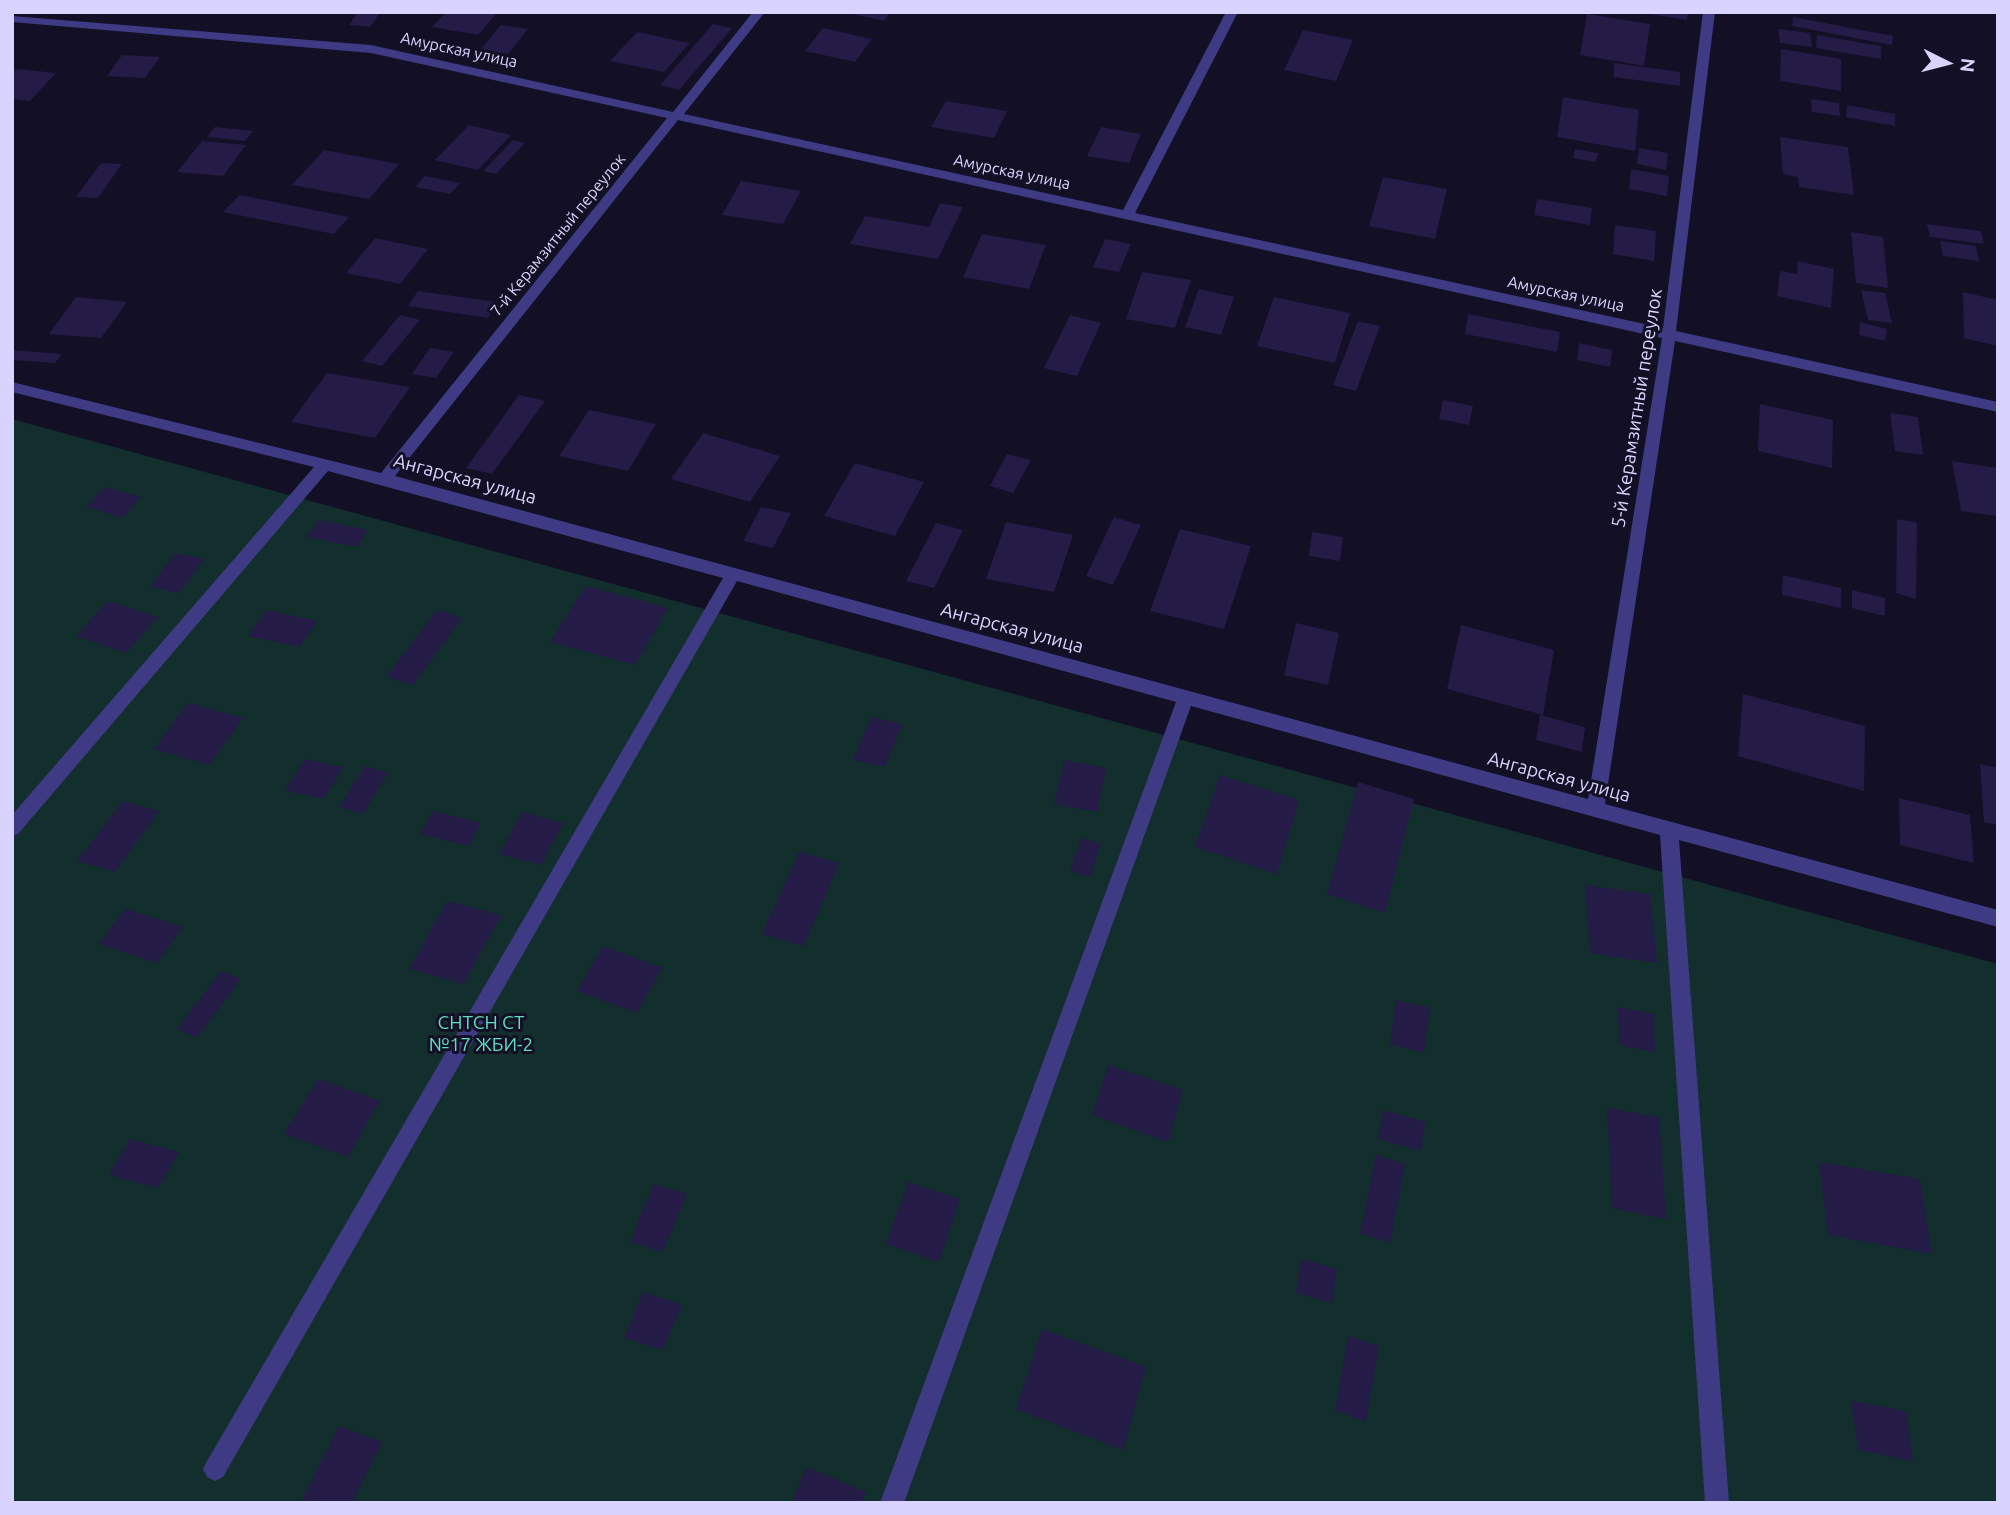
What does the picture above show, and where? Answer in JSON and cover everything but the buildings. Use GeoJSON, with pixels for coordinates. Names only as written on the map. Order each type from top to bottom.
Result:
{"type":"FeatureCollection","features":[{"type":"Feature","properties":{"kind":"street","name":"7-й Керамзитный переулок"},"geometry":{"type":"LineString","coordinates":[[384,479],[759,12]]}},
{"type":"Feature","properties":{"kind":"street"},"geometry":{"type":"LineString","coordinates":[[1127,215],[1232,12]]}},
{"type":"Feature","properties":{"kind":"street","name":"5-й Керамзитный переулок"},"geometry":{"type":"LineString","coordinates":[[1595,809],[1669,335],[1709,12]]}},
{"type":"Feature","properties":{"kind":"street","name":"Амурская улица"},"geometry":{"type":"LineString","coordinates":[[12,19],[371,49],[1998,407]]}},
{"type":"Feature","properties":{"kind":"street","name":"Ангарская улица"},"geometry":{"type":"LineString","coordinates":[[12,387],[384,479],[1998,919]]}},
{"type":"Feature","properties":{"kind":"street"},"geometry":{"type":"LineString","coordinates":[[12,828],[325,464]]}},
{"type":"Feature","properties":{"kind":"street"},"geometry":{"type":"LineString","coordinates":[[215,1469],[733,574]]}},
{"type":"Feature","properties":{"kind":"street"},"geometry":{"type":"LineString","coordinates":[[892,1503],[1186,697]]}},
{"type":"Feature","properties":{"kind":"street"},"geometry":{"type":"LineString","coordinates":[[1668,830],[1717,1503]]}},
{"type":"Feature","properties":{"kind":"green space","name":"СНТСН СТ №17 ЖБИ-2"},"geometry":{"type":"Polygon","coordinates":[[[12,419],[1998,964],[1998,1503],[12,1503],[12,419]]]}}]}
